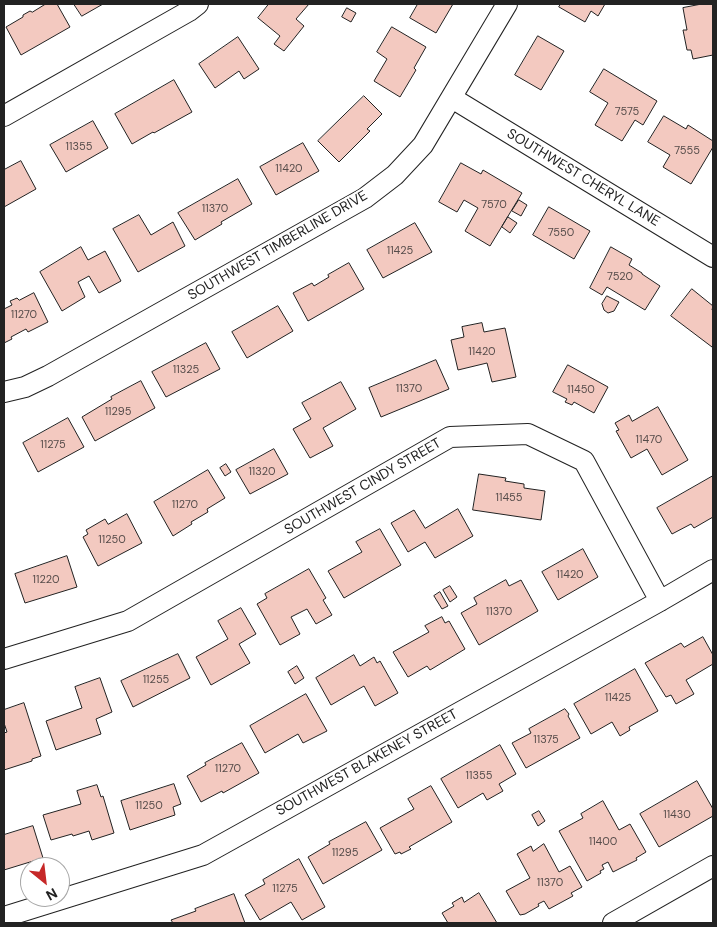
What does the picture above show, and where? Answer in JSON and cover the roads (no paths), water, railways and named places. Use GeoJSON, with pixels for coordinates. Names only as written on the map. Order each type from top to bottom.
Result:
{"type":"FeatureCollection","features":[{"type":"Feature","properties":{"kind":"street"},"geometry":{"type":"LineString","coordinates":[[4,116],[189,11],[198,4]]}},
{"type":"Feature","properties":{"kind":"street","name":"SOUTHWEST TIMBERLINE DRIVE"},"geometry":{"type":"LineString","coordinates":[[4,392],[25,386],[48,376],[365,198],[395,174],[423,145],[507,4]]}},
{"type":"Feature","properties":{"kind":"street","name":"SOUTHWEST CHERYL LANE"},"geometry":{"type":"LineString","coordinates":[[452,98],[713,257]]}},
{"type":"Feature","properties":{"kind":"street","name":"SOUTHWEST CINDY STREET"},"geometry":{"type":"LineString","coordinates":[[4,659],[128,621],[450,436],[528,434],[584,461],[660,601]]}},
{"type":"Feature","properties":{"kind":"street","name":"SOUTHWEST BLAKENEY STREET"},"geometry":{"type":"LineString","coordinates":[[4,917],[202,855],[713,570]]}},
{"type":"Feature","properties":{"kind":"street"},"geometry":{"type":"LineString","coordinates":[[613,923],[713,866]]}}]}
